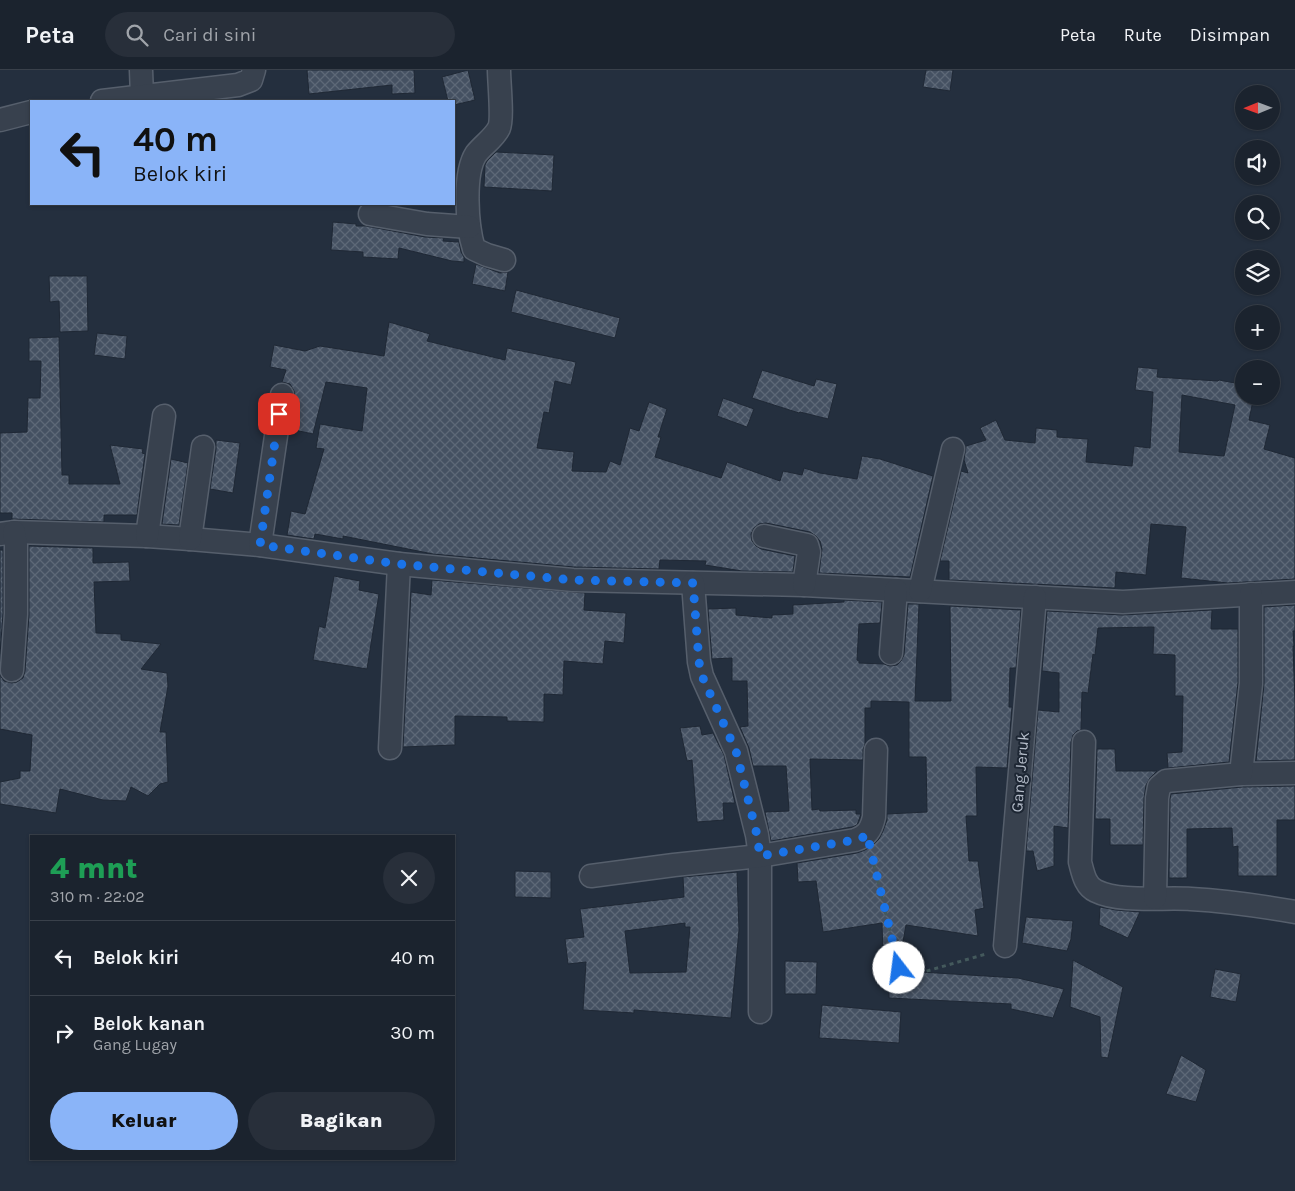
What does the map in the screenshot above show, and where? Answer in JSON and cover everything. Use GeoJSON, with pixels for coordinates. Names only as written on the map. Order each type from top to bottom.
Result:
{"type":"FeatureCollection","features":[{"type":"Feature","properties":{"kind":"street"},"geometry":{"type":"LineString","coordinates":[[141,70],[142,96]]}},
{"type":"Feature","properties":{"kind":"street"},"geometry":{"type":"LineString","coordinates":[[110,100],[238,85],[251,80],[254,70]]}},
{"type":"Feature","properties":{"kind":"street"},"geometry":{"type":"LineString","coordinates":[[499,70],[499,127],[471,163],[468,181],[469,227],[476,250],[504,260]]}},
{"type":"Feature","properties":{"kind":"street"},"geometry":{"type":"LineString","coordinates":[[0,120],[30,112]]}},
{"type":"Feature","properties":{"kind":"street"},"geometry":{"type":"LineString","coordinates":[[370,214],[427,224],[469,227]]}},
{"type":"Feature","properties":{"kind":"street"},"geometry":{"type":"LineString","coordinates":[[260,545],[282,395]]}},
{"type":"Feature","properties":{"kind":"street"},"geometry":{"type":"LineString","coordinates":[[147,536],[164,416]]}},
{"type":"Feature","properties":{"kind":"street"},"geometry":{"type":"LineString","coordinates":[[190,539],[203,447]]}},
{"type":"Feature","properties":{"kind":"street"},"geometry":{"type":"LineString","coordinates":[[920,591],[953,449]]}},
{"type":"Feature","properties":{"kind":"street"},"geometry":{"type":"LineString","coordinates":[[7,533],[147,536],[190,539],[260,545],[399,564],[573,580],[804,585],[1123,602],[1295,592]]}},
{"type":"Feature","properties":{"kind":"street"},"geometry":{"type":"LineString","coordinates":[[7,533],[16,545],[16,614],[12,670]]}},
{"type":"Feature","properties":{"kind":"street"},"geometry":{"type":"LineString","coordinates":[[764,536],[807,544],[809,552],[804,585]]}},
{"type":"Feature","properties":{"kind":"street"},"geometry":{"type":"LineString","coordinates":[[390,748],[399,564]]}},
{"type":"Feature","properties":{"kind":"street"},"geometry":{"type":"LineString","coordinates":[[693,583],[699,662],[702,676],[736,751],[757,835],[760,856],[760,1012]]}},
{"type":"Feature","properties":{"kind":"street"},"geometry":{"type":"LineString","coordinates":[[891,653],[896,590]]}},
{"type":"Feature","properties":{"kind":"street"},"geometry":{"type":"LineString","coordinates":[[1241,774],[1252,684],[1251,594]]}},
{"type":"Feature","properties":{"kind":"street","name":"Gang Jeruk"},"geometry":{"type":"LineString","coordinates":[[1005,946],[1035,597]]}},
{"type":"Feature","properties":{"kind":"street"},"geometry":{"type":"LineString","coordinates":[[1084,742],[1080,862],[1085,880],[1090,887],[1095,891],[1114,897],[1192,899],[1254,905],[1295,912]]}},
{"type":"Feature","properties":{"kind":"street"},"geometry":{"type":"LineString","coordinates":[[591,876],[760,856],[862,838],[867,834],[874,817],[876,750]]}},
{"type":"Feature","properties":{"kind":"street"},"geometry":{"type":"LineString","coordinates":[[1155,898],[1157,798],[1159,787],[1166,781],[1241,774],[1295,773]]}},
{"type":"Feature","properties":{"kind":"path"},"geometry":{"type":"LineString","coordinates":[[867,834],[899,968],[913,975],[982,955],[1005,946]]}},
{"type":"Feature","properties":{"kind":"building"},"geometry":{"type":"Polygon","coordinates":[[[307,70],[414,70],[415,93],[392,94],[392,85],[309,94],[307,70]]]}},
{"type":"Feature","properties":{"kind":"building"},"geometry":{"type":"Polygon","coordinates":[[[468,70],[475,100],[455,105],[455,100],[448,100],[442,77],[468,70]]]}},
{"type":"Feature","properties":{"kind":"building"},"geometry":{"type":"Polygon","coordinates":[[[926,70],[953,70],[950,91],[923,87],[926,70]]]}},
{"type":"Feature","properties":{"kind":"building"},"geometry":{"type":"Polygon","coordinates":[[[496,152],[554,155],[552,191],[484,187],[485,165],[496,152]]]}},
{"type":"Feature","properties":{"kind":"building"},"geometry":{"type":"Polygon","coordinates":[[[333,222],[356,224],[356,226],[366,226],[425,237],[444,238],[443,241],[459,242],[464,262],[452,261],[399,248],[398,259],[363,257],[363,252],[331,250],[333,222]]]}},
{"type":"Feature","properties":{"kind":"building"},"geometry":{"type":"Polygon","coordinates":[[[476,264],[500,273],[508,272],[505,291],[472,284],[476,264]]]}},
{"type":"Feature","properties":{"kind":"building"},"geometry":{"type":"Polygon","coordinates":[[[49,276],[87,276],[88,331],[60,332],[59,301],[50,302],[49,276]]]}},
{"type":"Feature","properties":{"kind":"building"},"geometry":{"type":"Polygon","coordinates":[[[516,290],[620,318],[615,338],[511,312],[516,290]]]}},
{"type":"Feature","properties":{"kind":"building"},"geometry":{"type":"Polygon","coordinates":[[[389,322],[430,334],[427,341],[505,360],[507,348],[576,362],[571,385],[555,381],[549,413],[544,412],[537,448],[574,452],[572,471],[606,472],[610,461],[620,465],[630,428],[639,431],[649,402],[667,409],[658,437],[661,437],[655,457],[721,478],[727,462],[780,481],[783,471],[802,475],[804,468],[820,473],[857,479],[862,456],[880,459],[933,476],[910,577],[819,573],[822,549],[820,541],[816,536],[810,532],[766,523],[759,524],[754,528],[751,534],[752,541],[761,549],[795,556],[793,572],[742,571],[705,565],[706,561],[660,560],[659,569],[574,567],[433,554],[343,536],[343,539],[315,534],[314,539],[287,535],[291,511],[305,514],[324,449],[316,448],[320,424],[362,431],[367,388],[326,382],[313,434],[290,429],[295,397],[294,391],[290,384],[282,382],[286,370],[270,367],[274,345],[305,351],[320,346],[384,356],[389,322]]]}},
{"type":"Feature","properties":{"kind":"building"},"geometry":{"type":"Polygon","coordinates":[[[97,333],[127,336],[125,359],[94,355],[97,333]]]}},
{"type":"Feature","properties":{"kind":"building"},"geometry":{"type":"Polygon","coordinates":[[[59,337],[62,475],[69,475],[69,484],[120,484],[110,445],[143,449],[142,453],[145,454],[137,515],[104,515],[104,522],[12,519],[12,513],[0,513],[0,433],[27,432],[28,398],[40,398],[41,361],[29,361],[29,338],[59,337]]]}},
{"type":"Feature","properties":{"kind":"building"},"geometry":{"type":"Polygon","coordinates":[[[1138,367],[1158,369],[1157,377],[1219,380],[1235,383],[1235,405],[1252,405],[1249,420],[1270,425],[1264,449],[1295,458],[1295,579],[1228,583],[1181,578],[1186,527],[1151,524],[1146,575],[1116,572],[1115,588],[949,580],[949,561],[940,561],[961,471],[968,473],[964,460],[966,446],[986,440],[980,428],[996,420],[1005,440],[1035,443],[1036,428],[1057,430],[1057,437],[1088,439],[1086,462],[1132,466],[1134,446],[1150,448],[1153,392],[1135,390],[1138,367]],[[1182,395],[1179,452],[1224,456],[1235,405],[1182,395]]]}},
{"type":"Feature","properties":{"kind":"building"},"geometry":{"type":"Polygon","coordinates":[[[762,370],[814,386],[816,379],[837,384],[828,419],[799,413],[752,398],[762,370]]]}},
{"type":"Feature","properties":{"kind":"building"},"geometry":{"type":"Polygon","coordinates":[[[723,398],[754,409],[747,427],[717,416],[723,398]]]}},
{"type":"Feature","properties":{"kind":"building"},"geometry":{"type":"Polygon","coordinates":[[[216,440],[240,443],[233,493],[210,489],[216,440]]]}},
{"type":"Feature","properties":{"kind":"building"},"geometry":{"type":"Polygon","coordinates":[[[171,459],[188,463],[179,525],[162,524],[171,459]]]}},
{"type":"Feature","properties":{"kind":"building"},"geometry":{"type":"Polygon","coordinates":[[[29,546],[93,548],[93,563],[129,562],[130,581],[94,582],[96,633],[121,634],[121,640],[161,644],[141,669],[167,673],[168,686],[160,732],[166,732],[168,782],[160,784],[148,796],[131,787],[126,801],[103,800],[60,789],[56,813],[0,804],[0,782],[20,778],[20,771],[30,771],[32,735],[0,729],[0,675],[4,681],[12,683],[23,678],[25,671],[29,615],[29,546]]]}},
{"type":"Feature","properties":{"kind":"building"},"geometry":{"type":"Polygon","coordinates":[[[0,550],[3,550],[3,614],[0,654],[0,550]]]}},
{"type":"Feature","properties":{"kind":"building"},"geometry":{"type":"Polygon","coordinates":[[[334,576],[360,581],[359,590],[379,594],[367,669],[313,660],[319,626],[325,628],[334,576]]]}},
{"type":"Feature","properties":{"kind":"building"},"geometry":{"type":"Polygon","coordinates":[[[432,580],[585,593],[584,610],[626,613],[624,643],[605,641],[603,664],[564,661],[563,695],[544,694],[544,722],[507,721],[507,717],[455,716],[455,745],[403,747],[411,592],[431,595],[432,580]]]}},
{"type":"Feature","properties":{"kind":"building"},"geometry":{"type":"Polygon","coordinates":[[[844,600],[882,602],[880,623],[859,624],[857,660],[859,663],[890,666],[897,665],[904,655],[908,604],[919,604],[915,701],[951,701],[950,606],[1021,610],[1016,668],[1010,668],[1009,707],[1012,707],[1007,768],[976,767],[977,816],[966,816],[969,861],[978,861],[984,908],[975,910],[978,936],[906,925],[901,953],[883,954],[882,923],[823,932],[816,881],[798,882],[797,863],[857,853],[873,845],[883,831],[887,814],[927,812],[926,757],[909,757],[909,702],[871,701],[871,708],[865,708],[863,760],[810,759],[812,810],[856,810],[856,814],[861,814],[857,825],[771,841],[765,812],[789,811],[786,766],[753,766],[749,748],[740,727],[748,726],[747,681],[732,681],[732,658],[712,659],[708,609],[736,608],[736,615],[772,618],[772,615],[793,614],[793,605],[844,602],[844,600]]]}},
{"type":"Feature","properties":{"kind":"building"},"geometry":{"type":"Polygon","coordinates":[[[1295,605],[1293,646],[1295,760],[1256,761],[1264,684],[1264,607],[1295,605]]]}},
{"type":"Feature","properties":{"kind":"building"},"geometry":{"type":"Polygon","coordinates":[[[1212,610],[1211,629],[1238,629],[1238,683],[1229,762],[1168,768],[1167,753],[1182,752],[1183,696],[1175,696],[1175,655],[1153,654],[1154,627],[1098,628],[1088,693],[1082,692],[1081,730],[1073,735],[1071,742],[1068,828],[1054,826],[1054,866],[1037,871],[1033,851],[1026,851],[1038,710],[1059,712],[1059,673],[1042,671],[1047,611],[1122,615],[1212,610]]]}},
{"type":"Feature","properties":{"kind":"building"},"geometry":{"type":"Polygon","coordinates":[[[700,726],[702,735],[713,733],[724,755],[735,803],[723,803],[724,820],[697,822],[692,760],[687,761],[680,728],[700,726]]]}},
{"type":"Feature","properties":{"kind":"building"},"geometry":{"type":"Polygon","coordinates":[[[1097,749],[1115,749],[1116,771],[1157,771],[1146,785],[1143,845],[1110,845],[1110,819],[1095,819],[1097,749]]]}},
{"type":"Feature","properties":{"kind":"building"},"geometry":{"type":"Polygon","coordinates":[[[1295,786],[1295,820],[1277,820],[1277,876],[1238,876],[1238,846],[1233,847],[1232,828],[1187,829],[1187,878],[1169,878],[1171,794],[1242,787],[1295,786]]]}},
{"type":"Feature","properties":{"kind":"building"},"geometry":{"type":"Polygon","coordinates":[[[515,871],[551,872],[551,898],[515,897],[515,871]]]}},
{"type":"Feature","properties":{"kind":"building"},"geometry":{"type":"Polygon","coordinates":[[[737,872],[739,930],[731,1018],[634,1010],[634,1013],[583,1010],[586,962],[568,964],[565,939],[584,937],[580,909],[684,897],[683,877],[737,872]],[[685,923],[625,931],[630,973],[686,972],[690,927],[685,927],[685,923]]]}},
{"type":"Feature","properties":{"kind":"building"},"geometry":{"type":"Polygon","coordinates":[[[1100,907],[1140,912],[1128,938],[1099,925],[1100,907]]]}},
{"type":"Feature","properties":{"kind":"building"},"geometry":{"type":"Polygon","coordinates":[[[1026,917],[1073,921],[1071,939],[1067,951],[1022,943],[1026,917]]]}},
{"type":"Feature","properties":{"kind":"building"},"geometry":{"type":"Polygon","coordinates":[[[1073,960],[1123,987],[1108,1058],[1101,1057],[1100,1017],[1070,1007],[1073,960]]]}},
{"type":"Feature","properties":{"kind":"building"},"geometry":{"type":"Polygon","coordinates":[[[785,961],[817,962],[816,994],[785,994],[785,961]]]}},
{"type":"Feature","properties":{"kind":"building"},"geometry":{"type":"Polygon","coordinates":[[[1215,969],[1241,974],[1236,1002],[1210,997],[1215,969]]]}},
{"type":"Feature","properties":{"kind":"building"},"geometry":{"type":"Polygon","coordinates":[[[888,970],[1018,978],[1064,989],[1053,1018],[1011,1009],[1011,1004],[889,998],[888,970]]]}},
{"type":"Feature","properties":{"kind":"building"},"geometry":{"type":"Polygon","coordinates":[[[822,1005],[901,1012],[899,1043],[819,1038],[822,1005]]]}},
{"type":"Feature","properties":{"kind":"building"},"geometry":{"type":"Polygon","coordinates":[[[1181,1055],[1206,1070],[1196,1102],[1166,1094],[1181,1055]]]}},
{"type":"Feature","properties":{"kind":"route"},"geometry":{"type":"LineString","coordinates":[[279,414],[260,545],[399,564],[573,580],[693,583],[699,662],[702,676],[736,751],[744,776],[760,856],[855,840],[867,834],[899,968]]}}]}
